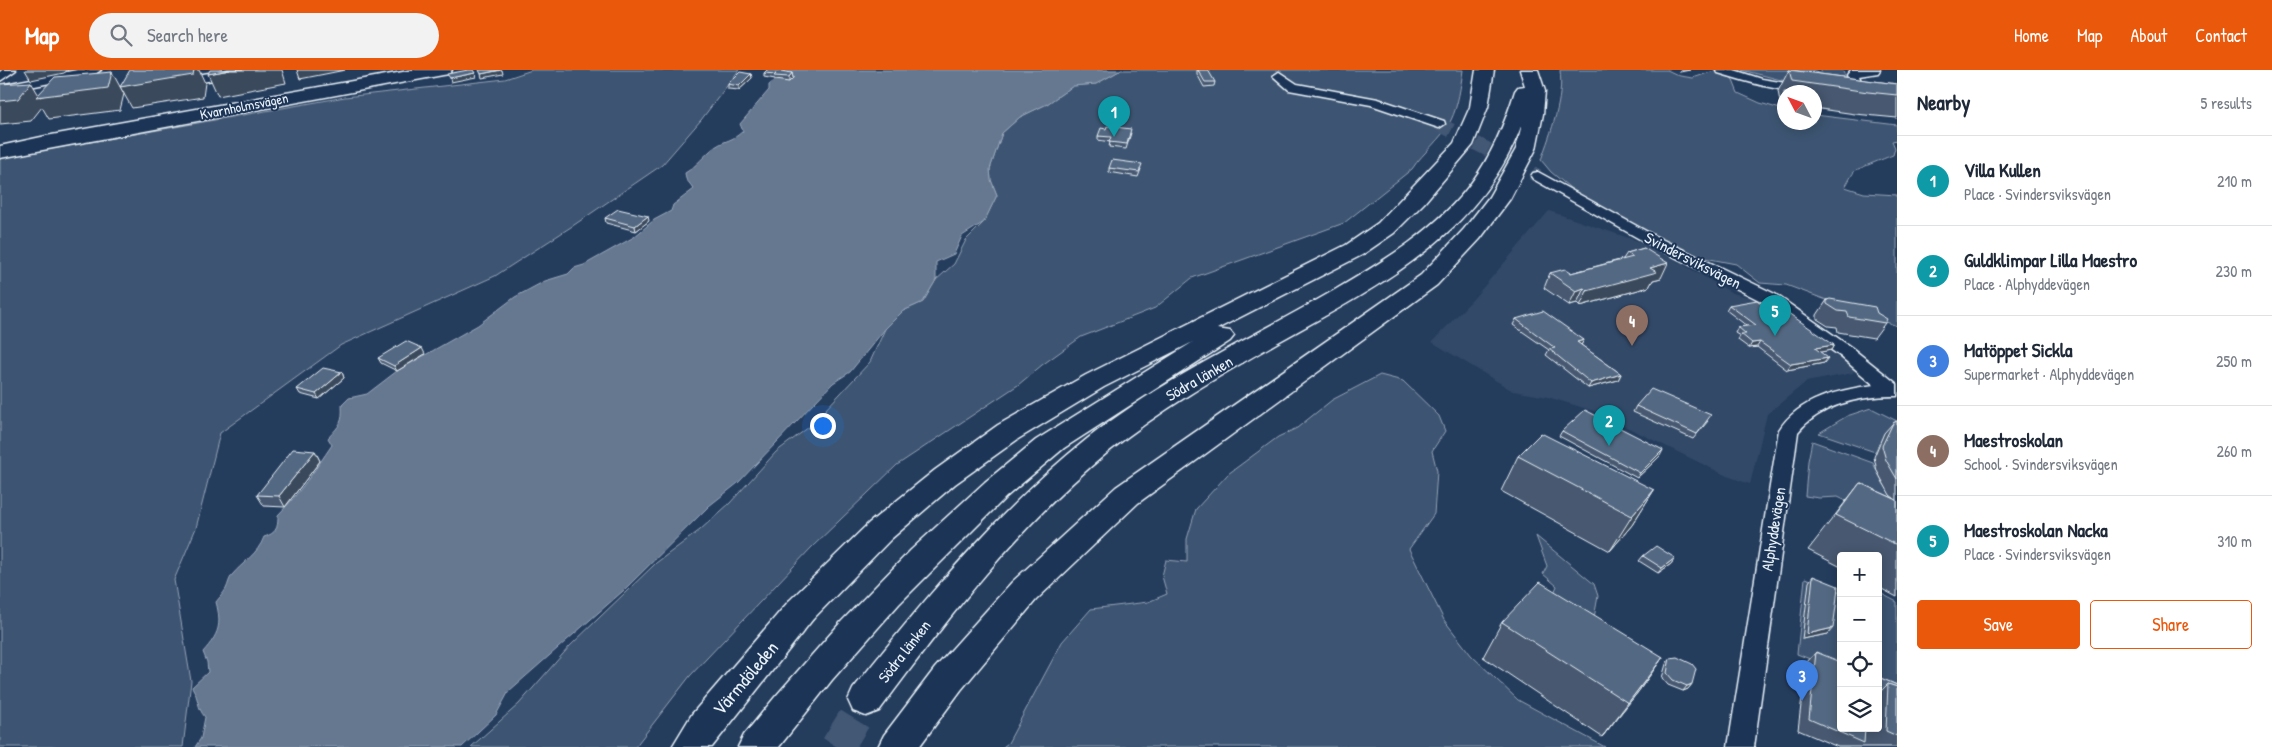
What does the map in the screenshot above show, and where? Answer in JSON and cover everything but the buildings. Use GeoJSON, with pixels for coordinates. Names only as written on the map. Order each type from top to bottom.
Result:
{"type":"FeatureCollection","features":[{"type":"Feature","properties":{"kind":"main road","name":"Kvarnholmsvägen"},"geometry":{"type":"LineString","coordinates":[[0,152],[443,70]]}},
{"type":"Feature","properties":{"kind":"main road"},"geometry":{"type":"LineString","coordinates":[[1354,250],[1386,228],[1463,146],[1479,107],[1485,70]]}},
{"type":"Feature","properties":{"kind":"main road"},"geometry":{"type":"LineString","coordinates":[[897,747],[948,679],[1024,591],[1127,495],[1421,286],[1435,274],[1472,234],[1499,199],[1526,149],[1534,114],[1536,91],[1529,72]]}},
{"type":"Feature","properties":{"kind":"main road","name":"Södra länken"},"geometry":{"type":"LineString","coordinates":[[866,700],[922,627],[985,554],[1058,480],[1098,445],[1149,408],[1375,276],[1454,216],[1479,188],[1494,165],[1516,115],[1529,72]]}},
{"type":"Feature","properties":{"kind":"main road","name":"Kvarnholmsvägen"},"geometry":{"type":"LineString","coordinates":[[0,148],[46,142]]}},
{"type":"Feature","properties":{"kind":"main road","name":"Värmdöleden"},"geometry":{"type":"LineString","coordinates":[[691,747],[705,726],[801,610],[880,530],[945,477],[1008,432],[1095,381],[1354,250]]}},
{"type":"Feature","properties":{"kind":"main road","name":"Södra länken"},"geometry":{"type":"LineString","coordinates":[[757,747],[784,712],[869,615],[959,523],[1034,455],[1160,372],[1296,291],[1354,250]]}},
{"type":"Feature","properties":{"kind":"street"},"geometry":{"type":"LineString","coordinates":[[0,77],[10,70]]}},
{"type":"Feature","properties":{"kind":"street"},"geometry":{"type":"LineString","coordinates":[[0,89],[96,70]]}},
{"type":"Feature","properties":{"kind":"street"},"geometry":{"type":"LineString","coordinates":[[169,83],[249,70]]}},
{"type":"Feature","properties":{"kind":"street"},"geometry":{"type":"LineString","coordinates":[[1722,70],[1760,82],[1777,85]]}},
{"type":"Feature","properties":{"kind":"street"},"geometry":{"type":"LineString","coordinates":[[1848,96],[1866,98],[1853,75],[1856,72],[1874,70]]}},
{"type":"Feature","properties":{"kind":"street"},"geometry":{"type":"LineString","coordinates":[[1278,76],[1293,87],[1374,102],[1439,124]]}},
{"type":"Feature","properties":{"kind":"street","name":"Svindersviksvägen"},"geometry":{"type":"LineString","coordinates":[[1538,176],[1650,239],[1769,298],[1846,352],[1893,390]]}},
{"type":"Feature","properties":{"kind":"street","name":"Alphyddevägen"},"geometry":{"type":"LineString","coordinates":[[1741,747],[1789,430],[1803,414],[1822,404],[1844,397],[1893,390]]}},
{"type":"Feature","properties":{"kind":"shaded area"},"geometry":{"type":"Polygon","coordinates":[[[532,70],[739,70],[701,120],[662,165],[495,276],[341,345],[220,433],[196,528],[174,580],[191,681],[183,747],[0,747],[0,158],[345,97],[505,79],[532,70]]]}},
{"type":"Feature","properties":{"kind":"shaded area"},"geometry":{"type":"Polygon","coordinates":[[[785,70],[1121,70],[1096,84],[1073,86],[1047,104],[1020,117],[1002,133],[990,169],[991,180],[997,195],[984,222],[962,236],[954,254],[936,262],[936,280],[923,302],[903,311],[885,329],[850,372],[833,383],[738,483],[709,506],[623,591],[509,691],[496,715],[462,747],[195,747],[201,738],[205,717],[192,687],[208,672],[203,652],[213,640],[218,629],[219,617],[216,602],[226,589],[232,575],[254,553],[264,537],[274,531],[277,526],[278,515],[300,490],[332,445],[328,438],[340,423],[342,405],[349,398],[367,394],[397,371],[478,325],[515,297],[545,281],[568,274],[574,268],[584,265],[634,237],[654,220],[671,211],[673,205],[694,189],[686,179],[685,173],[715,147],[743,131],[740,124],[769,90],[769,85],[783,74],[785,70]]]}},
{"type":"Feature","properties":{"kind":"shaded area"},"geometry":{"type":"Polygon","coordinates":[[[1121,70],[1463,70],[1456,108],[1443,133],[1412,169],[1344,223],[1192,278],[1155,308],[1081,337],[1018,385],[897,465],[811,548],[690,676],[635,747],[471,747],[519,704],[570,646],[656,563],[700,530],[730,503],[776,452],[809,427],[870,362],[885,329],[903,311],[923,302],[936,280],[954,264],[966,240],[984,222],[997,195],[991,180],[990,169],[1002,133],[1020,117],[1047,104],[1073,86],[1096,84],[1121,70]]]}},
{"type":"Feature","properties":{"kind":"shaded area"},"geometry":{"type":"Polygon","coordinates":[[[1560,70],[1667,70],[1680,76],[1693,78],[1714,71],[1732,78],[1738,93],[1777,108],[1777,130],[1822,130],[1822,116],[1897,125],[1897,140],[1892,141],[1895,148],[1893,155],[1856,170],[1845,187],[1864,193],[1897,195],[1897,326],[1786,285],[1760,283],[1736,264],[1684,254],[1575,192],[1551,172],[1541,160],[1558,104],[1561,81],[1560,70]]]}},
{"type":"Feature","properties":{"kind":"shaded area"},"geometry":{"type":"Polygon","coordinates":[[[1742,70],[1811,70],[1819,72],[1822,70],[1842,70],[1850,85],[1793,83],[1742,70]]]}},
{"type":"Feature","properties":{"kind":"shaded area"},"geometry":{"type":"Polygon","coordinates":[[[1549,211],[1649,245],[1732,293],[1759,300],[1855,366],[1853,373],[1806,382],[1767,414],[1750,484],[1727,476],[1594,411],[1548,397],[1513,391],[1432,342],[1474,298],[1549,211]]]}},
{"type":"Feature","properties":{"kind":"shaded area"},"geometry":{"type":"Polygon","coordinates":[[[1380,375],[1403,381],[1439,416],[1445,431],[1432,451],[1437,471],[1434,514],[1409,549],[1444,620],[1471,655],[1518,700],[1605,747],[1003,747],[1008,743],[1062,642],[1091,609],[1148,602],[1167,594],[1162,576],[1166,560],[1187,562],[1187,539],[1196,509],[1228,474],[1278,437],[1297,428],[1332,400],[1380,375]]]}},
{"type":"Feature","properties":{"kind":"shaded area"},"geometry":{"type":"Polygon","coordinates":[[[1871,408],[1897,421],[1897,427],[1884,434],[1875,452],[1819,433],[1847,416],[1871,408]]]}},
{"type":"Feature","properties":{"kind":"shaded area"},"geometry":{"type":"Polygon","coordinates":[[[1812,441],[1873,463],[1883,483],[1897,502],[1863,509],[1838,497],[1819,498],[1805,496],[1812,441]]]}},
{"type":"Feature","properties":{"kind":"shaded area"},"geometry":{"type":"Polygon","coordinates":[[[1536,536],[1594,584],[1598,596],[1594,618],[1548,607],[1557,586],[1543,574],[1547,566],[1536,536]]]}},
{"type":"Feature","properties":{"kind":"shaded area"},"geometry":{"type":"Polygon","coordinates":[[[1805,578],[1837,590],[1837,669],[1797,654],[1805,578]]]}},
{"type":"Feature","properties":{"kind":"shaded area"},"geometry":{"type":"Polygon","coordinates":[[[1882,594],[1897,602],[1897,694],[1882,688],[1882,594]]]}},
{"type":"Feature","properties":{"kind":"tunnel"},"geometry":{"type":"LineString","coordinates":[[1439,124],[1538,176]]}},
{"type":"Feature","properties":{"kind":"tunnel"},"geometry":{"type":"LineString","coordinates":[[837,747],[866,700]]}},
{"type":"Feature","properties":{"kind":"place","name":"Villa Kullen"},"geometry":{"type":"Point","coordinates":[1114,137]}},
{"type":"Feature","properties":{"kind":"place","name":"Maestroskolan Nacka"},"geometry":{"type":"Point","coordinates":[1775,336]}},
{"type":"Feature","properties":{"kind":"place","name":"Maestroskolan"},"geometry":{"type":"Point","coordinates":[1632,346]}},
{"type":"Feature","properties":{"kind":"place","name":"Guldklimpar Lilla Maestro"},"geometry":{"type":"Point","coordinates":[1609,446]}},
{"type":"Feature","properties":{"kind":"place","name":"Matöppet Sickla"},"geometry":{"type":"Point","coordinates":[1802,701]}}]}
